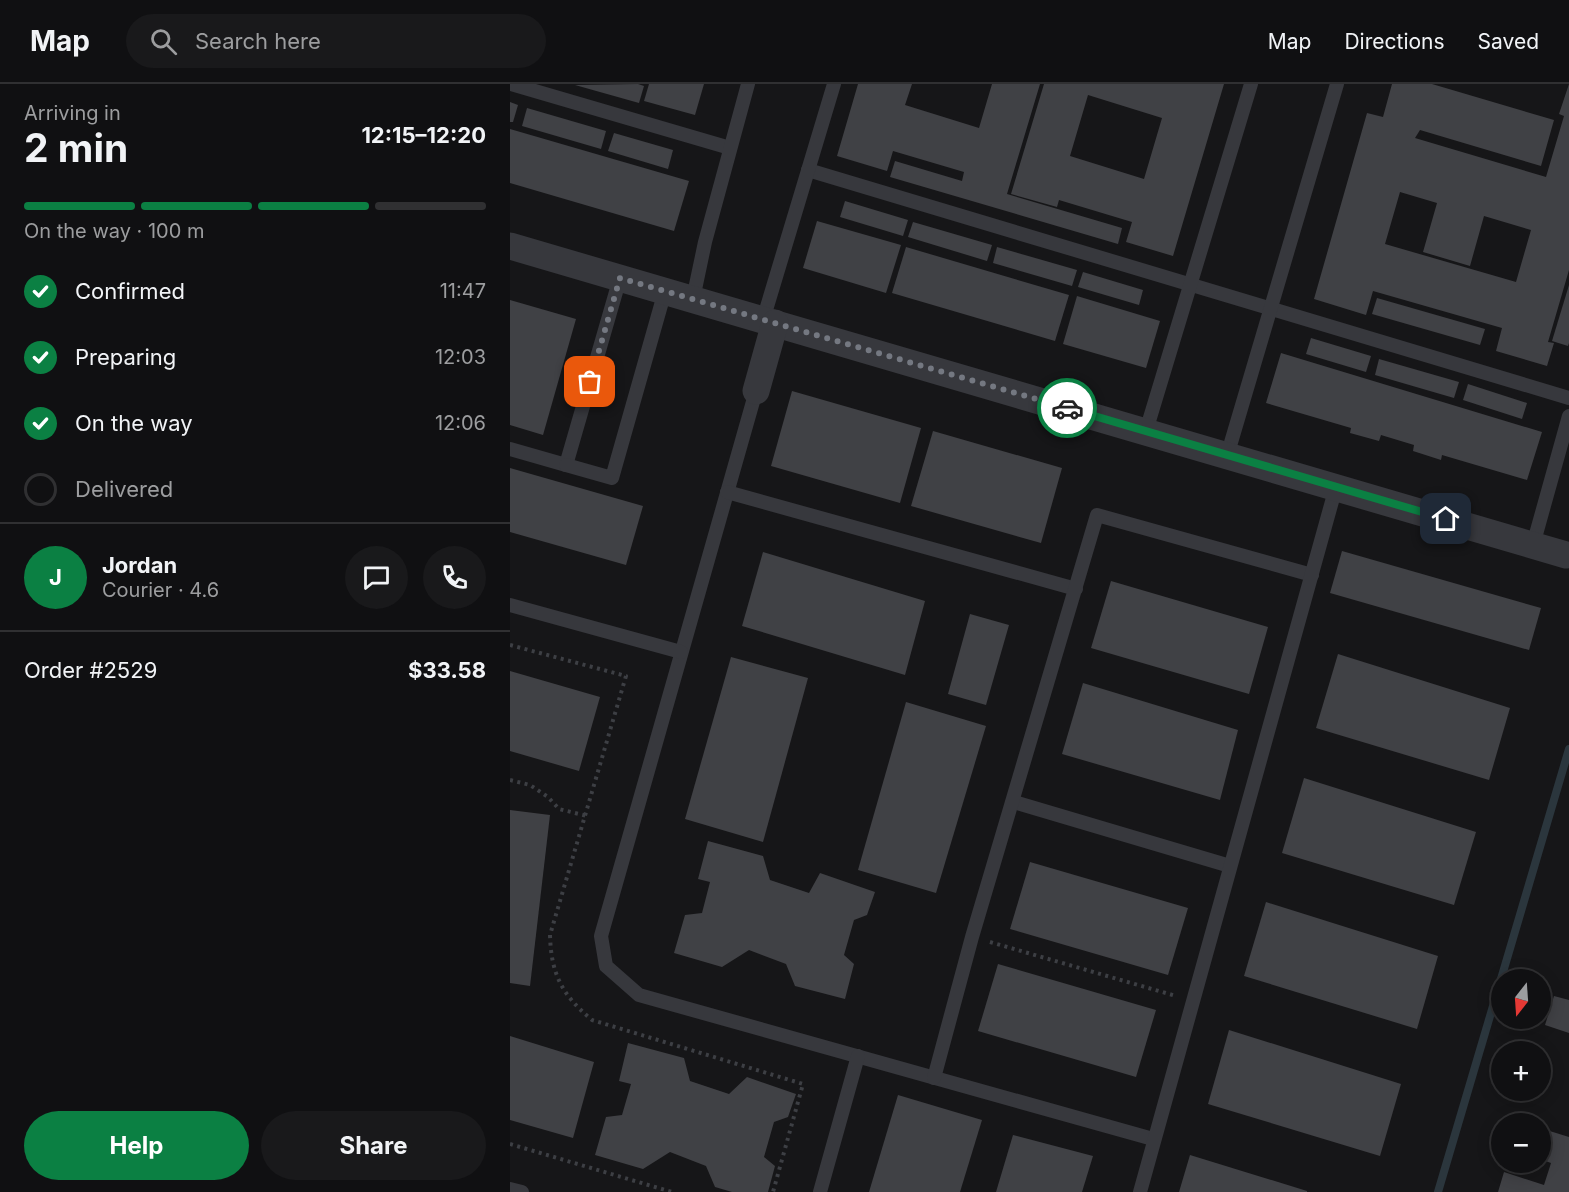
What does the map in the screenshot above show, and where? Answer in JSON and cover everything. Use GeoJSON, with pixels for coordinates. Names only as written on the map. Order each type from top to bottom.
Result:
{"type":"FeatureCollection","features":[{"type":"Feature","properties":{"kind":"street"},"geometry":{"type":"LineString","coordinates":[[510,246],[1566,555]]}},
{"type":"Feature","properties":{"kind":"street"},"geometry":{"type":"LineString","coordinates":[[756,391],[769,322]]}},
{"type":"Feature","properties":{"kind":"lane"},"geometry":{"type":"LineString","coordinates":[[512,84],[730,148]]}},
{"type":"Feature","properties":{"kind":"lane"},"geometry":{"type":"LineString","coordinates":[[693,299],[705,242],[748,84]]}},
{"type":"Feature","properties":{"kind":"lane"},"geometry":{"type":"LineString","coordinates":[[769,322],[779,265],[834,84]]}},
{"type":"Feature","properties":{"kind":"lane"},"geometry":{"type":"LineString","coordinates":[[1146,431],[1251,84]]}},
{"type":"Feature","properties":{"kind":"lane"},"geometry":{"type":"LineString","coordinates":[[1227,456],[1337,84]]}},
{"type":"Feature","properties":{"kind":"lane"},"geometry":{"type":"LineString","coordinates":[[808,170],[1569,398]]}},
{"type":"Feature","properties":{"kind":"lane"},"geometry":{"type":"LineString","coordinates":[[566,465],[620,278]]}},
{"type":"Feature","properties":{"kind":"lane"},"geometry":{"type":"LineString","coordinates":[[510,449],[612,478],[665,291]]}},
{"type":"Feature","properties":{"kind":"lane"},"geometry":{"type":"LineString","coordinates":[[756,391],[601,936],[606,966],[639,995],[1153,1139]]}},
{"type":"Feature","properties":{"kind":"lane"},"geometry":{"type":"LineString","coordinates":[[1533,544],[1569,416]]}},
{"type":"Feature","properties":{"kind":"lane"},"geometry":{"type":"LineString","coordinates":[[1140,1192],[1336,487]]}},
{"type":"Feature","properties":{"kind":"lane"},"geometry":{"type":"LineString","coordinates":[[727,492],[1076,590]]}},
{"type":"Feature","properties":{"kind":"lane"},"geometry":{"type":"LineString","coordinates":[[934,1078],[972,937],[1014,802],[1097,515],[1312,575]]}},
{"type":"Feature","properties":{"kind":"lane"},"geometry":{"type":"LineString","coordinates":[[510,605],[681,652]]}},
{"type":"Feature","properties":{"kind":"lane"},"geometry":{"type":"LineString","coordinates":[[1014,802],[1230,866]]}},
{"type":"Feature","properties":{"kind":"lane"},"geometry":{"type":"LineString","coordinates":[[820,1192],[858,1056]]}},
{"type":"Feature","properties":{"kind":"lane"},"geometry":{"type":"LineString","coordinates":[[510,1189],[522,1192]]}},
{"type":"Feature","properties":{"kind":"path"},"geometry":{"type":"LineString","coordinates":[[510,645],[626,676],[587,816],[550,935],[550,959],[560,986],[578,1009],[592,1020],[803,1084],[773,1192]]}},
{"type":"Feature","properties":{"kind":"path"},"geometry":{"type":"LineString","coordinates":[[510,780],[530,785],[548,797],[559,809],[587,816]]}},
{"type":"Feature","properties":{"kind":"path"},"geometry":{"type":"LineString","coordinates":[[972,937],[1192,1000]]}},
{"type":"Feature","properties":{"kind":"path"},"geometry":{"type":"LineString","coordinates":[[510,1144],[672,1192]]}},
{"type":"Feature","properties":{"kind":"building"},"geometry":{"type":"Polygon","coordinates":[[[638,84],[644,86],[639,103],[575,85],[638,84]]]}},
{"type":"Feature","properties":{"kind":"building"},"geometry":{"type":"Polygon","coordinates":[[[649,84],[704,84],[695,115],[644,101],[649,84]]]}},
{"type":"Feature","properties":{"kind":"building"},"geometry":{"type":"Polygon","coordinates":[[[858,84],[912,84],[905,105],[979,128],[992,84],[1040,84],[1007,194],[1122,228],[1118,244],[890,177],[895,161],[962,181],[964,172],[893,151],[887,171],[837,156],[858,84]]]}},
{"type":"Feature","properties":{"kind":"building"},"geometry":{"type":"Polygon","coordinates":[[[1044,84],[1224,84],[1173,256],[1126,242],[1132,222],[1059,200],[1057,207],[1011,194],[1044,84]],[[1088,95],[1070,156],[1144,179],[1162,118],[1088,95]]]}},
{"type":"Feature","properties":{"kind":"building"},"geometry":{"type":"Polygon","coordinates":[[[1392,84],[1432,84],[1554,120],[1541,166],[1420,130],[1415,138],[1546,177],[1564,116],[1559,114],[1569,84],[1569,270],[1548,342],[1554,343],[1547,366],[1496,351],[1502,328],[1373,291],[1366,315],[1314,299],[1367,113],[1383,117],[1392,84]],[[1400,192],[1385,244],[1516,282],[1531,230],[1484,216],[1470,266],[1423,252],[1437,203],[1400,192]]]}},
{"type":"Feature","properties":{"kind":"building"},"geometry":{"type":"Polygon","coordinates":[[[510,102],[518,105],[513,122],[510,122],[510,102]]]}},
{"type":"Feature","properties":{"kind":"building"},"geometry":{"type":"Polygon","coordinates":[[[527,108],[606,131],[601,149],[522,126],[527,108]]]}},
{"type":"Feature","properties":{"kind":"building"},"geometry":{"type":"Polygon","coordinates":[[[510,129],[689,181],[674,231],[510,183],[510,129]]]}},
{"type":"Feature","properties":{"kind":"building"},"geometry":{"type":"Polygon","coordinates":[[[614,133],[673,150],[668,169],[608,151],[614,133]]]}},
{"type":"Feature","properties":{"kind":"building"},"geometry":{"type":"Polygon","coordinates":[[[845,201],[908,220],[903,236],[840,217],[845,201]]]}},
{"type":"Feature","properties":{"kind":"building"},"geometry":{"type":"Polygon","coordinates":[[[817,221],[901,245],[886,293],[803,268],[817,221]]]}},
{"type":"Feature","properties":{"kind":"building"},"geometry":{"type":"Polygon","coordinates":[[[913,222],[992,245],[987,261],[908,237],[913,222]]]}},
{"type":"Feature","properties":{"kind":"building"},"geometry":{"type":"Polygon","coordinates":[[[906,247],[1069,295],[1055,341],[892,293],[906,247]]]}},
{"type":"Feature","properties":{"kind":"building"},"geometry":{"type":"Polygon","coordinates":[[[997,247],[1077,270],[1072,286],[993,263],[997,247]]]}},
{"type":"Feature","properties":{"kind":"building"},"geometry":{"type":"Polygon","coordinates":[[[1083,272],[1143,290],[1139,305],[1078,287],[1083,272]]]}},
{"type":"Feature","properties":{"kind":"building"},"geometry":{"type":"Polygon","coordinates":[[[1569,285],[1569,343],[1568,346],[1552,341],[1569,285]]]}},
{"type":"Feature","properties":{"kind":"building"},"geometry":{"type":"Polygon","coordinates":[[[1077,296],[1160,321],[1146,368],[1063,344],[1077,296]]]}},
{"type":"Feature","properties":{"kind":"building"},"geometry":{"type":"Polygon","coordinates":[[[1377,298],[1485,329],[1480,345],[1372,314],[1377,298]]]}},
{"type":"Feature","properties":{"kind":"building"},"geometry":{"type":"Polygon","coordinates":[[[510,300],[576,319],[543,435],[510,425],[510,300]]]}},
{"type":"Feature","properties":{"kind":"building"},"geometry":{"type":"Polygon","coordinates":[[[1311,338],[1371,356],[1366,372],[1306,354],[1311,338]]]}},
{"type":"Feature","properties":{"kind":"building"},"geometry":{"type":"Polygon","coordinates":[[[1281,353],[1542,432],[1527,480],[1442,455],[1441,460],[1413,451],[1414,445],[1381,435],[1379,441],[1350,433],[1351,428],[1266,403],[1281,353]]]}},
{"type":"Feature","properties":{"kind":"building"},"geometry":{"type":"Polygon","coordinates":[[[1379,359],[1459,382],[1454,398],[1375,375],[1379,359]]]}},
{"type":"Feature","properties":{"kind":"building"},"geometry":{"type":"Polygon","coordinates":[[[1468,384],[1527,403],[1522,419],[1463,400],[1468,384]]]}},
{"type":"Feature","properties":{"kind":"building"},"geometry":{"type":"Polygon","coordinates":[[[792,391],[921,428],[900,503],[771,466],[792,391]]]}},
{"type":"Feature","properties":{"kind":"building"},"geometry":{"type":"Polygon","coordinates":[[[933,431],[1062,468],[1041,543],[911,506],[933,431]]]}},
{"type":"Feature","properties":{"kind":"building"},"geometry":{"type":"Polygon","coordinates":[[[510,468],[643,506],[626,565],[510,532],[510,468]]]}},
{"type":"Feature","properties":{"kind":"building"},"geometry":{"type":"Polygon","coordinates":[[[1342,551],[1541,608],[1529,650],[1330,593],[1342,551]]]}},
{"type":"Feature","properties":{"kind":"building"},"geometry":{"type":"Polygon","coordinates":[[[763,552],[925,601],[905,675],[742,626],[763,552]]]}},
{"type":"Feature","properties":{"kind":"building"},"geometry":{"type":"Polygon","coordinates":[[[1111,581],[1268,627],[1249,694],[1091,648],[1111,581]]]}},
{"type":"Feature","properties":{"kind":"building"},"geometry":{"type":"Polygon","coordinates":[[[970,614],[1009,625],[986,705],[948,694],[970,614]]]}},
{"type":"Feature","properties":{"kind":"building"},"geometry":{"type":"Polygon","coordinates":[[[1338,654],[1510,708],[1489,780],[1316,728],[1338,654]]]}},
{"type":"Feature","properties":{"kind":"building"},"geometry":{"type":"Polygon","coordinates":[[[731,657],[808,678],[763,842],[685,819],[731,657]]]}},
{"type":"Feature","properties":{"kind":"building"},"geometry":{"type":"Polygon","coordinates":[[[510,671],[600,697],[579,771],[510,751],[510,671]]]}},
{"type":"Feature","properties":{"kind":"building"},"geometry":{"type":"Polygon","coordinates":[[[1083,683],[1238,730],[1220,800],[1062,754],[1083,683]]]}},
{"type":"Feature","properties":{"kind":"building"},"geometry":{"type":"Polygon","coordinates":[[[906,702],[986,726],[936,893],[858,870],[906,702]]]}},
{"type":"Feature","properties":{"kind":"building"},"geometry":{"type":"Polygon","coordinates":[[[1304,778],[1476,832],[1454,905],[1282,853],[1304,778]]]}},
{"type":"Feature","properties":{"kind":"building"},"geometry":{"type":"Polygon","coordinates":[[[510,810],[550,815],[530,986],[510,983],[510,810]]]}},
{"type":"Feature","properties":{"kind":"building"},"geometry":{"type":"Polygon","coordinates":[[[708,841],[763,856],[770,880],[809,893],[820,873],[875,892],[867,915],[854,920],[844,955],[854,964],[845,999],[795,986],[786,964],[749,950],[722,967],[674,953],[685,915],[702,913],[710,882],[698,879],[708,841]]]}},
{"type":"Feature","properties":{"kind":"building"},"geometry":{"type":"Polygon","coordinates":[[[1030,862],[1188,908],[1168,975],[1010,929],[1030,862]]]}},
{"type":"Feature","properties":{"kind":"building"},"geometry":{"type":"Polygon","coordinates":[[[1266,902],[1438,956],[1417,1029],[1244,976],[1266,902]]]}},
{"type":"Feature","properties":{"kind":"building"},"geometry":{"type":"Polygon","coordinates":[[[998,964],[1156,1010],[1136,1077],[978,1031],[998,964]]]}},
{"type":"Feature","properties":{"kind":"building"},"geometry":{"type":"Polygon","coordinates":[[[1554,996],[1569,1000],[1569,1033],[1551,1027],[1551,1006],[1554,996]]]}},
{"type":"Feature","properties":{"kind":"building"},"geometry":{"type":"Polygon","coordinates":[[[1229,1030],[1401,1084],[1380,1156],[1208,1104],[1229,1030]]]}},
{"type":"Feature","properties":{"kind":"building"},"geometry":{"type":"Polygon","coordinates":[[[510,1036],[594,1062],[573,1138],[510,1120],[510,1036]]]}},
{"type":"Feature","properties":{"kind":"building"},"geometry":{"type":"Polygon","coordinates":[[[628,1043],[684,1058],[690,1081],[729,1094],[747,1077],[796,1094],[788,1117],[774,1122],[764,1157],[775,1166],[768,1192],[732,1192],[715,1187],[706,1166],[670,1152],[643,1169],[595,1155],[606,1117],[622,1115],[631,1084],[619,1081],[628,1043]]]}},
{"type":"Feature","properties":{"kind":"building"},"geometry":{"type":"Polygon","coordinates":[[[898,1095],[982,1120],[960,1192],[869,1192],[898,1095]]]}},
{"type":"Feature","properties":{"kind":"building"},"geometry":{"type":"Polygon","coordinates":[[[1551,1131],[1569,1137],[1569,1192],[1498,1192],[1504,1173],[1544,1185],[1548,1173],[1551,1173],[1551,1131]]]}},
{"type":"Feature","properties":{"kind":"building"},"geometry":{"type":"Polygon","coordinates":[[[1013,1135],[1093,1156],[1082,1192],[996,1192],[1013,1135]]]}},
{"type":"Feature","properties":{"kind":"building"},"geometry":{"type":"Polygon","coordinates":[[[1190,1155],[1307,1191],[1307,1192],[1179,1192],[1190,1155]]]}},
{"type":"Feature","properties":{"kind":"waterway"},"geometry":{"type":"LineString","coordinates":[[1438,1192],[1569,749]]}},
{"type":"Feature","properties":{"kind":"way so far"},"geometry":{"type":"LineString","coordinates":[[590,382],[620,278],[1067,408]]}},
{"type":"Feature","properties":{"kind":"route"},"geometry":{"type":"LineString","coordinates":[[1067,408],[1446,519]]}}]}
